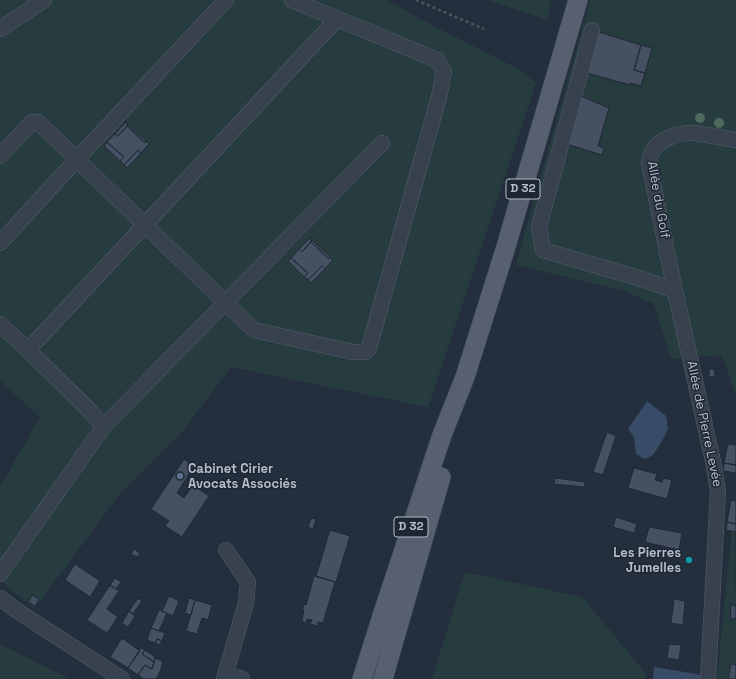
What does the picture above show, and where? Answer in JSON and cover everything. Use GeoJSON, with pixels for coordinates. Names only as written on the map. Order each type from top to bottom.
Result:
{"type":"FeatureCollection","features":[{"type":"Feature","properties":{"kind":"main road","name":"D 32"},"geometry":{"type":"LineString","coordinates":[[362,679],[440,442],[465,376],[505,250],[578,0]]}},
{"type":"Feature","properties":{"kind":"main road","name":"D 32"},"geometry":{"type":"LineString","coordinates":[[383,679],[453,437],[465,376]]}},
{"type":"Feature","properties":{"kind":"street"},"geometry":{"type":"LineString","coordinates":[[0,29],[44,0]]}},
{"type":"Feature","properties":{"kind":"street"},"geometry":{"type":"LineString","coordinates":[[0,243],[226,0]]}},
{"type":"Feature","properties":{"kind":"street"},"geometry":{"type":"LineString","coordinates":[[0,156],[32,122],[38,122],[254,330],[353,352],[365,352],[369,348],[440,93],[444,71],[437,60],[292,0]]}},
{"type":"Feature","properties":{"kind":"street"},"geometry":{"type":"LineString","coordinates":[[28,350],[337,18]]}},
{"type":"Feature","properties":{"kind":"street"},"geometry":{"type":"LineString","coordinates":[[592,30],[539,227],[543,250],[646,280],[675,291]]}},
{"type":"Feature","properties":{"kind":"street","name":"Allée du Golf"},"geometry":{"type":"LineString","coordinates":[[675,291],[649,164],[651,154],[656,146],[664,140],[675,135],[686,133],[707,134],[736,140]]}},
{"type":"Feature","properties":{"kind":"street"},"geometry":{"type":"LineString","coordinates":[[0,574],[104,426],[382,143]]}},
{"type":"Feature","properties":{"kind":"street","name":"Allée de Pierre Levée"},"geometry":{"type":"LineString","coordinates":[[675,291],[718,492],[708,679]]}},
{"type":"Feature","properties":{"kind":"street"},"geometry":{"type":"LineString","coordinates":[[0,324],[104,426]]}},
{"type":"Feature","properties":{"kind":"street"},"geometry":{"type":"LineString","coordinates":[[226,550],[248,582],[246,603],[225,677],[242,679]]}},
{"type":"Feature","properties":{"kind":"street"},"geometry":{"type":"LineString","coordinates":[[0,598],[122,679]]}},
{"type":"Feature","properties":{"kind":"path"},"geometry":{"type":"LineString","coordinates":[[416,0],[484,29]]}},
{"type":"Feature","properties":{"kind":"green space"},"geometry":{"type":"Polygon","coordinates":[[[0,0],[387,0],[424,21],[516,68],[536,83],[428,407],[231,367],[179,436],[119,495],[34,609],[0,580],[0,487],[40,417],[0,381],[0,0]]]}},
{"type":"Feature","properties":{"kind":"green space"},"geometry":{"type":"Polygon","coordinates":[[[488,0],[551,0],[547,20],[488,0]]]}},
{"type":"Feature","properties":{"kind":"green space"},"geometry":{"type":"Polygon","coordinates":[[[590,0],[736,0],[736,396],[722,355],[671,359],[654,304],[622,290],[516,265],[590,0]]]}},
{"type":"Feature","properties":{"kind":"green space"},"geometry":{"type":"Polygon","coordinates":[[[735,499],[736,679],[717,679],[735,499]]]}},
{"type":"Feature","properties":{"kind":"green space"},"geometry":{"type":"Polygon","coordinates":[[[465,572],[582,597],[646,674],[645,679],[432,679],[465,572]]]}},
{"type":"Feature","properties":{"kind":"green space"},"geometry":{"type":"Polygon","coordinates":[[[0,644],[69,679],[0,679],[0,644]]]}},
{"type":"Feature","properties":{"kind":"water"},"geometry":{"type":"Polygon","coordinates":[[[647,401],[666,416],[668,429],[653,455],[645,459],[636,454],[634,438],[628,429],[647,401]]]}},
{"type":"Feature","properties":{"kind":"water"},"geometry":{"type":"Polygon","coordinates":[[[654,667],[702,676],[701,679],[653,679],[654,667]]]}},
{"type":"Feature","properties":{"kind":"building"},"geometry":{"type":"Polygon","coordinates":[[[599,32],[641,45],[634,70],[645,73],[641,86],[630,83],[630,85],[587,73],[599,32]]]}},
{"type":"Feature","properties":{"kind":"building"},"geometry":{"type":"Polygon","coordinates":[[[641,45],[652,48],[645,73],[634,70],[641,45]]]}},
{"type":"Feature","properties":{"kind":"building"},"geometry":{"type":"Polygon","coordinates":[[[581,96],[609,108],[598,146],[604,148],[602,155],[566,144],[581,96]]]}},
{"type":"Feature","properties":{"kind":"building"},"geometry":{"type":"Polygon","coordinates":[[[126,122],[128,125],[118,136],[115,134],[126,122]]]}},
{"type":"Feature","properties":{"kind":"building"},"geometry":{"type":"Polygon","coordinates":[[[128,125],[146,141],[145,143],[127,126],[128,125]]]}},
{"type":"Feature","properties":{"kind":"building"},"geometry":{"type":"Polygon","coordinates":[[[127,126],[145,143],[146,141],[149,144],[141,153],[138,150],[124,165],[120,161],[124,157],[107,142],[115,134],[118,136],[127,126]]]}},
{"type":"Feature","properties":{"kind":"building"},"geometry":{"type":"Polygon","coordinates":[[[107,142],[124,157],[120,161],[104,146],[107,142]]]}},
{"type":"Feature","properties":{"kind":"building"},"geometry":{"type":"Polygon","coordinates":[[[138,150],[141,153],[127,168],[124,165],[138,150]]]}},
{"type":"Feature","properties":{"kind":"building"},"geometry":{"type":"Polygon","coordinates":[[[310,238],[312,240],[302,252],[299,249],[310,238]]]}},
{"type":"Feature","properties":{"kind":"building"},"geometry":{"type":"Polygon","coordinates":[[[312,240],[330,257],[329,259],[311,242],[312,240]]]}},
{"type":"Feature","properties":{"kind":"building"},"geometry":{"type":"Polygon","coordinates":[[[311,242],[329,259],[330,257],[333,260],[325,269],[322,266],[308,280],[304,277],[308,273],[291,258],[299,249],[302,252],[311,242]]]}},
{"type":"Feature","properties":{"kind":"building"},"geometry":{"type":"Polygon","coordinates":[[[291,258],[308,273],[304,277],[288,261],[291,258]]]}},
{"type":"Feature","properties":{"kind":"building"},"geometry":{"type":"Polygon","coordinates":[[[322,266],[325,269],[311,283],[308,280],[322,266]]]}},
{"type":"Feature","properties":{"kind":"building"},"geometry":{"type":"Polygon","coordinates":[[[709,369],[714,369],[715,377],[709,377],[709,369]]]}},
{"type":"Feature","properties":{"kind":"building"},"geometry":{"type":"Polygon","coordinates":[[[607,432],[616,436],[603,475],[593,472],[607,432]]]}},
{"type":"Feature","properties":{"kind":"building"},"geometry":{"type":"Polygon","coordinates":[[[728,444],[736,445],[736,465],[724,463],[728,444]]]}},
{"type":"Feature","properties":{"kind":"building"},"geometry":{"type":"Polygon","coordinates":[[[185,458],[185,460],[194,466],[177,493],[184,498],[193,485],[209,496],[182,537],[165,526],[169,521],[151,509],[185,458]]]}},
{"type":"Feature","properties":{"kind":"building"},"geometry":{"type":"Polygon","coordinates":[[[724,463],[736,465],[736,473],[723,471],[724,463]]]}},
{"type":"Feature","properties":{"kind":"building"},"geometry":{"type":"Polygon","coordinates":[[[634,468],[657,474],[655,480],[662,482],[663,478],[672,480],[667,499],[628,488],[634,468]]]}},
{"type":"Feature","properties":{"kind":"building"},"geometry":{"type":"Polygon","coordinates":[[[555,478],[585,482],[585,487],[554,484],[555,478]]]}},
{"type":"Feature","properties":{"kind":"building"},"geometry":{"type":"Polygon","coordinates":[[[731,500],[736,501],[736,524],[727,522],[731,500]]]}},
{"type":"Feature","properties":{"kind":"building"},"geometry":{"type":"Polygon","coordinates":[[[616,517],[637,524],[634,533],[613,527],[616,517]]]}},
{"type":"Feature","properties":{"kind":"building"},"geometry":{"type":"Polygon","coordinates":[[[311,518],[316,519],[313,529],[308,527],[311,518]]]}},
{"type":"Feature","properties":{"kind":"building"},"geometry":{"type":"Polygon","coordinates":[[[727,522],[736,524],[736,532],[726,530],[727,522]]]}},
{"type":"Feature","properties":{"kind":"building"},"geometry":{"type":"Polygon","coordinates":[[[649,527],[682,533],[679,550],[645,542],[649,527]]]}},
{"type":"Feature","properties":{"kind":"building"},"geometry":{"type":"Polygon","coordinates":[[[330,530],[350,536],[336,582],[316,576],[330,530]]]}},
{"type":"Feature","properties":{"kind":"building"},"geometry":{"type":"Polygon","coordinates":[[[134,549],[140,553],[137,557],[131,554],[134,549]]]}},
{"type":"Feature","properties":{"kind":"building"},"geometry":{"type":"Polygon","coordinates":[[[75,564],[100,581],[90,597],[65,580],[75,564]]]}},
{"type":"Feature","properties":{"kind":"building"},"geometry":{"type":"Polygon","coordinates":[[[314,576],[335,582],[323,623],[318,622],[317,626],[310,624],[312,620],[307,619],[306,623],[302,621],[304,610],[302,610],[304,604],[306,605],[314,576]]]}},
{"type":"Feature","properties":{"kind":"building"},"geometry":{"type":"Polygon","coordinates":[[[115,578],[121,582],[116,589],[110,585],[115,578]]]}},
{"type":"Feature","properties":{"kind":"building"},"geometry":{"type":"Polygon","coordinates":[[[110,585],[119,591],[107,609],[118,617],[107,633],[87,620],[110,585]]]}},
{"type":"Feature","properties":{"kind":"building"},"geometry":{"type":"Polygon","coordinates":[[[33,595],[39,600],[35,606],[28,602],[33,595]]]}},
{"type":"Feature","properties":{"kind":"building"},"geometry":{"type":"Polygon","coordinates":[[[169,596],[179,601],[173,616],[162,611],[169,596]]]}},
{"type":"Feature","properties":{"kind":"building"},"geometry":{"type":"Polygon","coordinates":[[[138,598],[142,601],[133,614],[129,611],[138,598]]]}},
{"type":"Feature","properties":{"kind":"building"},"geometry":{"type":"Polygon","coordinates":[[[189,598],[195,600],[191,615],[185,613],[189,598]]]}},
{"type":"Feature","properties":{"kind":"building"},"geometry":{"type":"Polygon","coordinates":[[[674,599],[685,601],[683,625],[671,623],[674,599]]]}},
{"type":"Feature","properties":{"kind":"building"},"geometry":{"type":"Polygon","coordinates":[[[195,600],[212,605],[208,620],[202,618],[197,634],[186,631],[195,600]]]}},
{"type":"Feature","properties":{"kind":"building"},"geometry":{"type":"Polygon","coordinates":[[[731,605],[736,606],[736,619],[730,618],[731,605]]]}},
{"type":"Feature","properties":{"kind":"building"},"geometry":{"type":"Polygon","coordinates":[[[159,610],[167,613],[159,631],[151,628],[159,610]]]}},
{"type":"Feature","properties":{"kind":"building"},"geometry":{"type":"Polygon","coordinates":[[[129,611],[135,616],[128,627],[122,623],[129,611]]]}},
{"type":"Feature","properties":{"kind":"building"},"geometry":{"type":"Polygon","coordinates":[[[151,628],[165,633],[162,641],[157,639],[155,643],[147,640],[151,628]]]}},
{"type":"Feature","properties":{"kind":"building"},"geometry":{"type":"Polygon","coordinates":[[[122,638],[140,651],[128,668],[110,657],[122,638]]]}},
{"type":"Feature","properties":{"kind":"building"},"geometry":{"type":"Polygon","coordinates":[[[157,639],[162,641],[160,645],[155,643],[157,639]]]}},
{"type":"Feature","properties":{"kind":"building"},"geometry":{"type":"Polygon","coordinates":[[[669,644],[681,645],[679,660],[667,658],[669,644]]]}},
{"type":"Feature","properties":{"kind":"building"},"geometry":{"type":"Polygon","coordinates":[[[141,648],[145,650],[142,654],[154,662],[152,669],[145,665],[138,675],[128,668],[141,648]]]}},
{"type":"Feature","properties":{"kind":"building"},"geometry":{"type":"Polygon","coordinates":[[[145,650],[155,657],[154,662],[142,654],[145,650]]]}},
{"type":"Feature","properties":{"kind":"building"},"geometry":{"type":"Polygon","coordinates":[[[155,658],[163,661],[156,679],[144,679],[138,675],[145,665],[152,669],[155,658]]]}},
{"type":"Feature","properties":{"kind":"building"},"geometry":{"type":"Polygon","coordinates":[[[731,664],[736,665],[736,679],[728,679],[731,664]]]}},
{"type":"Feature","properties":{"kind":"place","name":"Cabinet Cirier Avocats Associés"},"geometry":{"type":"Point","coordinates":[180,476]}},
{"type":"Feature","properties":{"kind":"place","name":"Les Pierres Jumelles"},"geometry":{"type":"Point","coordinates":[689,560]}}]}
